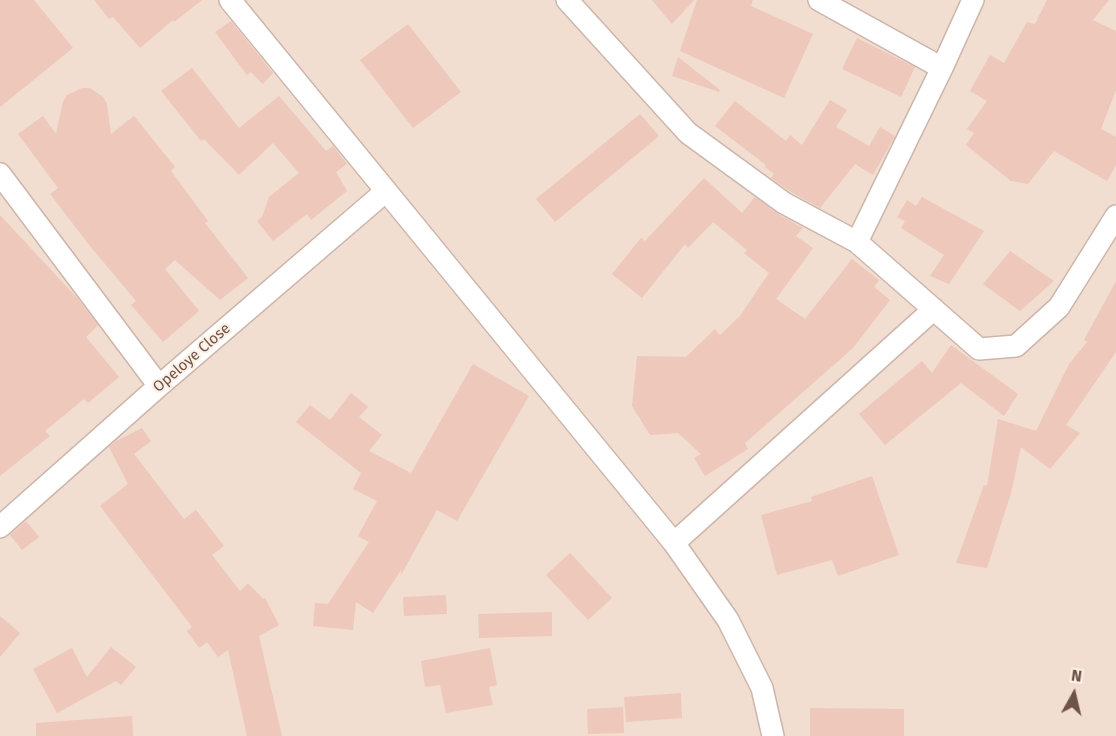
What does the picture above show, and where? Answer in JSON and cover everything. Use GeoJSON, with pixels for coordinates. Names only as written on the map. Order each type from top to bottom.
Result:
{"type":"FeatureCollection","features":[{"type":"Feature","properties":{"kind":"street"},"geometry":{"type":"LineString","coordinates":[[230,0],[674,543],[728,620],[762,688],[773,736]]}},
{"type":"Feature","properties":{"kind":"street"},"geometry":{"type":"LineString","coordinates":[[567,0],[688,133],[784,203],[857,242],[979,349],[1016,346],[1059,307],[1116,216]]}},
{"type":"Feature","properties":{"kind":"street"},"geometry":{"type":"LineString","coordinates":[[819,0],[942,68]]}},
{"type":"Feature","properties":{"kind":"street"},"geometry":{"type":"LineString","coordinates":[[857,242],[973,0]]}},
{"type":"Feature","properties":{"kind":"street"},"geometry":{"type":"LineString","coordinates":[[0,174],[159,386]]}},
{"type":"Feature","properties":{"kind":"street","name":"Opeloye Close"},"geometry":{"type":"LineString","coordinates":[[0,527],[159,386],[386,191]]}},
{"type":"Feature","properties":{"kind":"street"},"geometry":{"type":"LineString","coordinates":[[674,543],[934,309]]}},
{"type":"Feature","properties":{"kind":"shaded area"},"geometry":{"type":"Polygon","coordinates":[[[0,0],[1116,0],[1116,736],[0,736],[0,0]]]}},
{"type":"Feature","properties":{"kind":"building"},"geometry":{"type":"Polygon","coordinates":[[[0,0],[34,0],[73,48],[0,107],[0,0]]]}},
{"type":"Feature","properties":{"kind":"building"},"geometry":{"type":"Polygon","coordinates":[[[94,0],[202,0],[174,22],[173,20],[140,48],[113,17],[109,19],[94,0]]]}},
{"type":"Feature","properties":{"kind":"building"},"geometry":{"type":"Polygon","coordinates":[[[652,0],[694,0],[672,24],[652,0]]]}},
{"type":"Feature","properties":{"kind":"building"},"geometry":{"type":"Polygon","coordinates":[[[697,0],[753,0],[751,6],[813,34],[784,98],[680,51],[697,0]]]}},
{"type":"Feature","properties":{"kind":"building"},"geometry":{"type":"Polygon","coordinates":[[[1047,0],[1109,0],[1093,20],[1116,31],[1116,90],[1101,129],[1116,137],[1116,165],[1107,181],[1054,151],[1028,184],[1011,181],[966,145],[974,133],[967,129],[987,101],[970,91],[990,55],[1004,63],[1027,22],[1035,24],[1047,0]]]}},
{"type":"Feature","properties":{"kind":"building"},"geometry":{"type":"Polygon","coordinates":[[[231,21],[273,73],[263,84],[251,72],[247,75],[215,32],[231,21]]]}},
{"type":"Feature","properties":{"kind":"building"},"geometry":{"type":"Polygon","coordinates":[[[408,24],[461,92],[413,128],[360,60],[408,24]]]}},
{"type":"Feature","properties":{"kind":"building"},"geometry":{"type":"Polygon","coordinates":[[[857,38],[915,67],[901,97],[842,69],[857,38]]]}},
{"type":"Feature","properties":{"kind":"building"},"geometry":{"type":"Polygon","coordinates":[[[678,57],[720,90],[719,92],[672,76],[678,57]]]}},
{"type":"Feature","properties":{"kind":"building"},"geometry":{"type":"Polygon","coordinates":[[[192,68],[239,128],[279,96],[326,151],[333,146],[347,164],[336,172],[347,191],[311,220],[307,214],[273,241],[257,221],[262,217],[269,197],[299,173],[273,143],[239,175],[204,139],[201,141],[161,91],[192,68]]]}},
{"type":"Feature","properties":{"kind":"building"},"geometry":{"type":"Polygon","coordinates":[[[82,88],[90,88],[103,97],[107,104],[111,134],[134,116],[175,167],[171,171],[208,221],[205,223],[248,278],[220,300],[175,260],[165,269],[199,311],[163,342],[131,305],[136,301],[50,194],[58,188],[18,134],[43,116],[56,134],[63,102],[67,95],[82,88]]]}},
{"type":"Feature","properties":{"kind":"building"},"geometry":{"type":"Polygon","coordinates":[[[830,100],[847,110],[836,127],[869,146],[880,127],[895,136],[873,175],[855,164],[820,208],[771,178],[774,174],[765,167],[766,165],[715,126],[735,101],[786,141],[790,135],[802,145],[830,100]]]}},
{"type":"Feature","properties":{"kind":"building"},"geometry":{"type":"Polygon","coordinates":[[[640,114],[659,136],[555,222],[536,199],[640,114]]]}},
{"type":"Feature","properties":{"kind":"building"},"geometry":{"type":"Polygon","coordinates":[[[704,178],[742,213],[755,197],[778,214],[803,228],[796,236],[813,248],[776,299],[805,319],[852,259],[879,280],[874,287],[890,300],[853,348],[745,443],[748,449],[705,476],[694,458],[701,454],[678,433],[650,435],[632,406],[637,356],[686,357],[715,329],[720,335],[740,316],[769,273],[744,253],[747,250],[713,222],[688,248],[685,244],[642,298],[612,274],[641,238],[645,241],[704,178]]]}},
{"type":"Feature","properties":{"kind":"building"},"geometry":{"type":"Polygon","coordinates":[[[922,197],[984,231],[949,284],[930,276],[944,255],[901,228],[905,221],[897,217],[907,200],[916,206],[922,197]]]}},
{"type":"Feature","properties":{"kind":"building"},"geometry":{"type":"Polygon","coordinates":[[[0,215],[78,299],[98,325],[86,337],[119,377],[88,403],[84,399],[45,431],[50,436],[0,476],[0,215]]]}},
{"type":"Feature","properties":{"kind":"building"},"geometry":{"type":"Polygon","coordinates":[[[1010,251],[1054,281],[1020,311],[983,284],[1010,251]]]}},
{"type":"Feature","properties":{"kind":"building"},"geometry":{"type":"Polygon","coordinates":[[[1116,281],[1116,352],[1066,425],[1080,433],[1050,469],[1021,447],[1011,493],[987,568],[956,563],[984,485],[987,486],[998,419],[1036,431],[1069,364],[1087,342],[1084,340],[1116,281]]]}},
{"type":"Feature","properties":{"kind":"building"},"geometry":{"type":"Polygon","coordinates":[[[951,345],[1018,394],[1004,416],[961,383],[885,445],[859,414],[922,361],[932,373],[951,345]]]}},
{"type":"Feature","properties":{"kind":"building"},"geometry":{"type":"Polygon","coordinates":[[[473,364],[529,396],[457,521],[437,510],[401,575],[401,570],[373,613],[356,602],[353,630],[313,626],[315,603],[328,604],[369,542],[358,536],[377,501],[353,489],[361,473],[296,422],[310,405],[330,420],[351,393],[368,407],[359,417],[382,435],[369,451],[411,473],[473,364]]]}},
{"type":"Feature","properties":{"kind":"building"},"geometry":{"type":"Polygon","coordinates":[[[142,428],[151,441],[134,454],[184,519],[196,510],[224,546],[212,555],[240,591],[248,583],[263,599],[265,598],[279,625],[259,636],[282,736],[247,736],[228,650],[218,657],[207,642],[199,648],[187,631],[192,627],[100,506],[128,484],[109,447],[142,428]]]}},
{"type":"Feature","properties":{"kind":"building"},"geometry":{"type":"Polygon","coordinates":[[[872,476],[899,555],[838,576],[832,560],[777,575],[761,515],[812,501],[811,497],[872,476]]]}},
{"type":"Feature","properties":{"kind":"building"},"geometry":{"type":"Polygon","coordinates":[[[26,521],[39,537],[22,550],[10,535],[26,521]]]}},
{"type":"Feature","properties":{"kind":"building"},"geometry":{"type":"Polygon","coordinates":[[[570,553],[612,598],[588,620],[546,575],[570,553]]]}},
{"type":"Feature","properties":{"kind":"building"},"geometry":{"type":"Polygon","coordinates":[[[446,595],[447,614],[404,616],[403,597],[446,595]]]}},
{"type":"Feature","properties":{"kind":"building"},"geometry":{"type":"Polygon","coordinates":[[[552,612],[552,636],[479,638],[478,614],[552,612]]]}},
{"type":"Feature","properties":{"kind":"building"},"geometry":{"type":"Polygon","coordinates":[[[0,616],[20,633],[0,657],[0,616]]]}},
{"type":"Feature","properties":{"kind":"building"},"geometry":{"type":"Polygon","coordinates":[[[111,647],[136,667],[121,685],[116,681],[57,713],[33,669],[72,648],[87,677],[111,647]]]}},
{"type":"Feature","properties":{"kind":"building"},"geometry":{"type":"Polygon","coordinates":[[[490,648],[497,685],[489,687],[493,705],[446,713],[440,685],[425,687],[421,661],[490,648]]]}},
{"type":"Feature","properties":{"kind":"building"},"geometry":{"type":"Polygon","coordinates":[[[681,693],[682,718],[626,722],[624,697],[681,693]]]}},
{"type":"Feature","properties":{"kind":"building"},"geometry":{"type":"Polygon","coordinates":[[[623,707],[624,733],[588,734],[587,709],[623,707]]]}},
{"type":"Feature","properties":{"kind":"building"},"geometry":{"type":"Polygon","coordinates":[[[810,708],[904,709],[904,736],[810,736],[810,708]]]}},
{"type":"Feature","properties":{"kind":"building"},"geometry":{"type":"Polygon","coordinates":[[[132,716],[133,736],[36,736],[36,723],[132,716]]]}}]}
